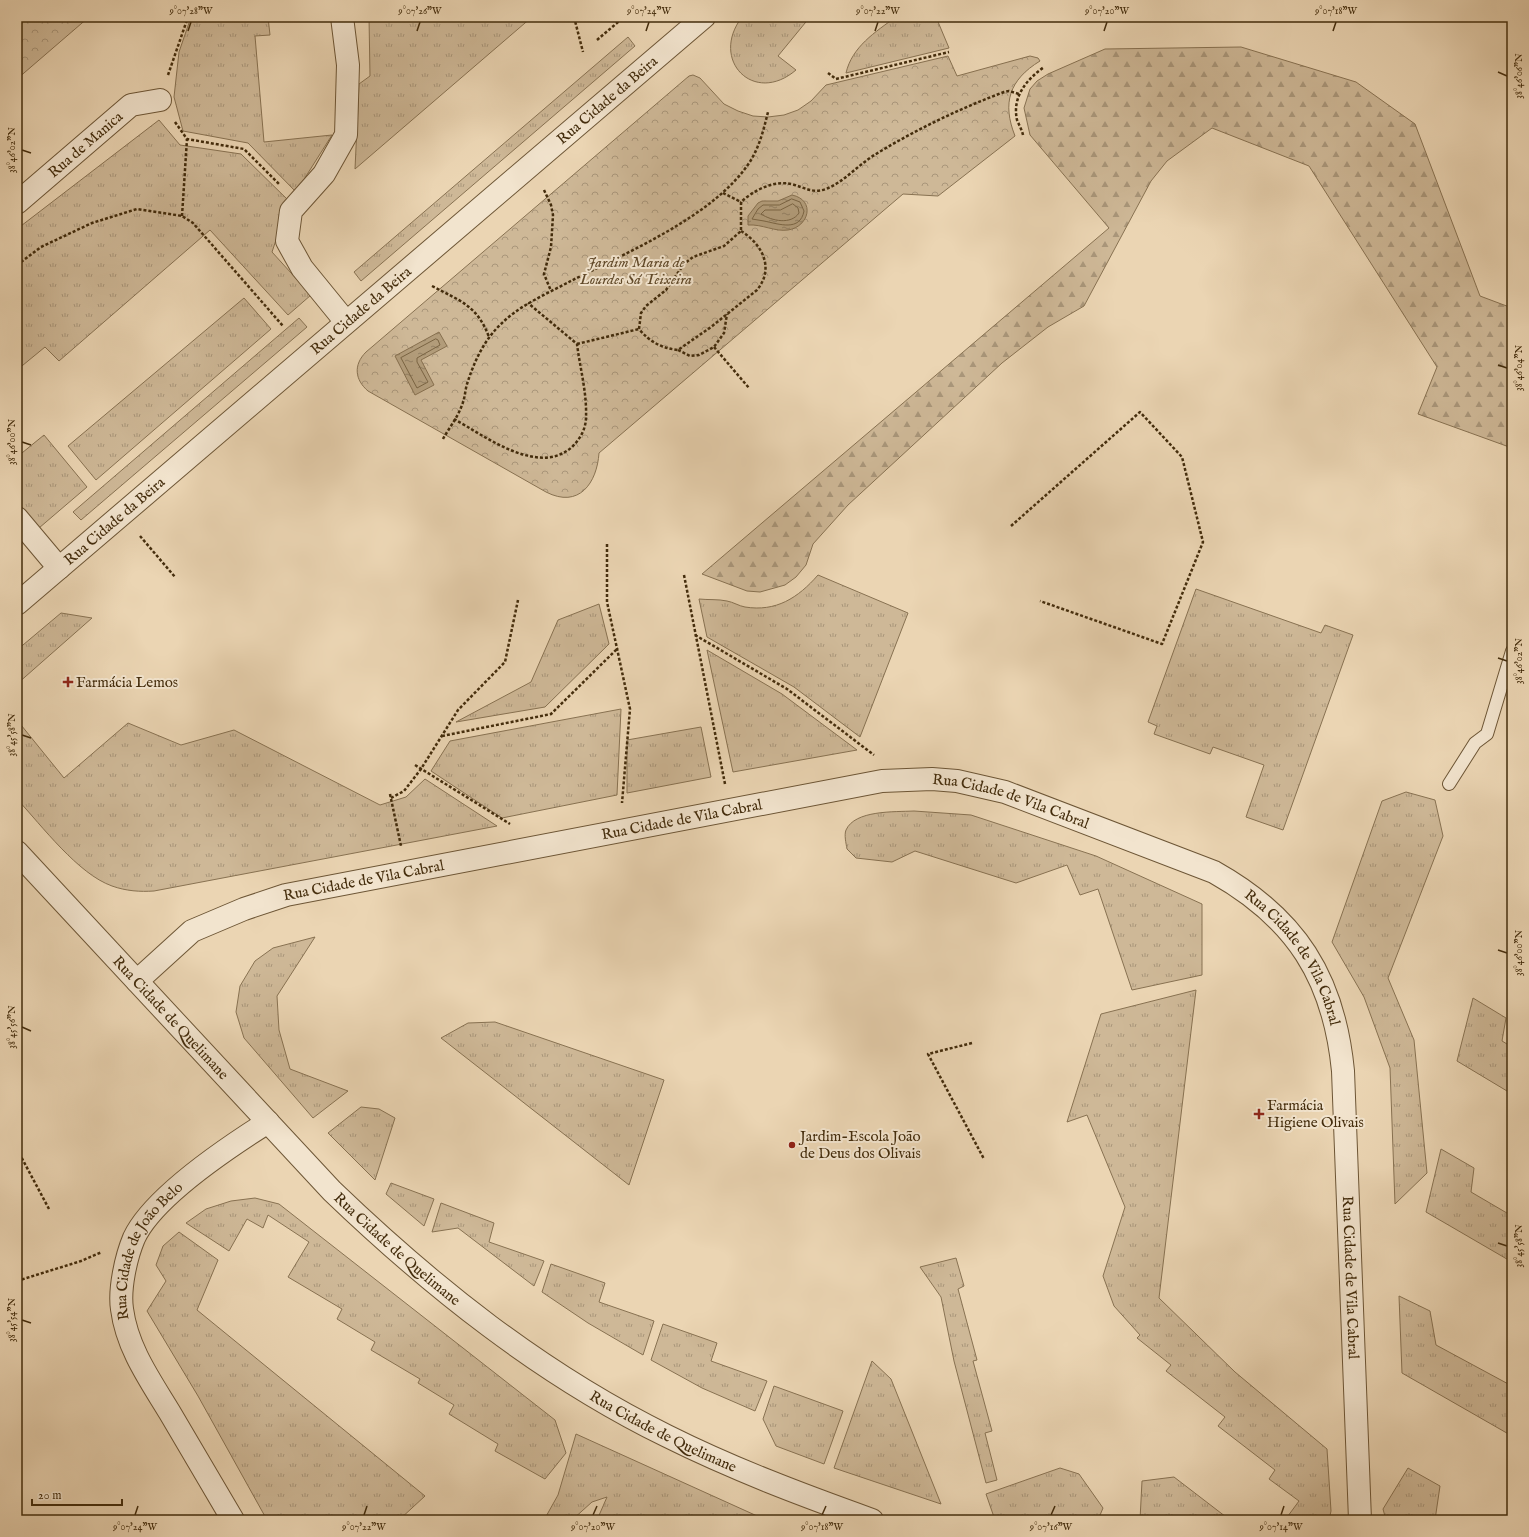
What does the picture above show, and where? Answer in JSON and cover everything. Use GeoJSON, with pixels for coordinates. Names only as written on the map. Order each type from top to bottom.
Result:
{"type":"FeatureCollection","features":[{"type":"Feature","properties":{"kind":"street"},"geometry":{"type":"LineString","coordinates":[[342,17],[348,65],[346,135],[324,174],[291,211],[287,241],[302,268],[346,322]]}},
{"type":"Feature","properties":{"kind":"street","name":"Rua Cidade da Beira"},"geometry":{"type":"LineString","coordinates":[[17,604],[346,322],[692,21]]}},
{"type":"Feature","properties":{"kind":"street","name":"Rua de Manica"},"geometry":{"type":"LineString","coordinates":[[17,203],[131,105],[160,100]]}},
{"type":"Feature","properties":{"kind":"street"},"geometry":{"type":"LineString","coordinates":[[17,518],[59,568]]}},
{"type":"Feature","properties":{"kind":"street","name":"Rua Cidade de Vila Cabral"},"geometry":{"type":"LineString","coordinates":[[137,981],[192,931],[244,908],[286,895],[882,781],[907,779],[944,780],[1005,792],[1214,872],[1261,902],[1290,932],[1314,966],[1326,990],[1340,1043],[1343,1071],[1360,1520]]}},
{"type":"Feature","properties":{"kind":"street","name":"Rua Cidade de Quelimane"},"geometry":{"type":"LineString","coordinates":[[17,852],[332,1191],[387,1243],[434,1284],[482,1322],[546,1366],[604,1402],[666,1436],[728,1465],[792,1492],[872,1520]]}},
{"type":"Feature","properties":{"kind":"street","name":"Rua Cidade de João Belo"},"geometry":{"type":"LineString","coordinates":[[233,1520],[132,1348],[122,1308],[124,1270],[134,1238],[152,1213],[172,1193],[226,1148],[268,1122]]}},
{"type":"Feature","properties":{"kind":"lane"},"geometry":{"type":"LineString","coordinates":[[1449,784],[1475,743],[1487,734],[1512,651]]}},
{"type":"Feature","properties":{"kind":"path"},"geometry":{"type":"LineString","coordinates":[[182,216],[187,139],[160,100],[188,17]]}},
{"type":"Feature","properties":{"kind":"path"},"geometry":{"type":"LineString","coordinates":[[574,17],[583,52]]}},
{"type":"Feature","properties":{"kind":"path"},"geometry":{"type":"LineString","coordinates":[[597,40],[624,17]]}},
{"type":"Feature","properties":{"kind":"path"},"geometry":{"type":"LineString","coordinates":[[828,73],[836,79],[949,52]]}},
{"type":"Feature","properties":{"kind":"path"},"geometry":{"type":"LineString","coordinates":[[1023,135],[1017,121],[1016,108],[1019,94],[1024,84],[1032,75],[1044,68]]}},
{"type":"Feature","properties":{"kind":"path"},"geometry":{"type":"LineString","coordinates":[[741,202],[747,197],[771,185],[791,184],[808,191],[827,189],[874,155],[921,127],[959,109],[1004,92],[1009,91],[1019,94]]}},
{"type":"Feature","properties":{"kind":"path"},"geometry":{"type":"LineString","coordinates":[[443,439],[462,405],[473,368],[489,337],[505,321],[528,303],[655,237],[723,193],[734,182],[751,159],[761,138],[768,112]]}},
{"type":"Feature","properties":{"kind":"path"},"geometry":{"type":"LineString","coordinates":[[187,139],[244,149],[299,203]]}},
{"type":"Feature","properties":{"kind":"path"},"geometry":{"type":"LineString","coordinates":[[544,190],[551,205],[553,215],[551,247],[544,274],[551,291]]}},
{"type":"Feature","properties":{"kind":"path"},"geometry":{"type":"LineString","coordinates":[[723,193],[741,202]]}},
{"type":"Feature","properties":{"kind":"path"},"geometry":{"type":"LineString","coordinates":[[727,314],[724,333],[714,347],[698,355],[690,356],[678,350],[659,346],[648,339],[639,329],[641,313],[646,306],[671,285],[684,264],[693,257],[724,246],[741,231],[741,202]]}},
{"type":"Feature","properties":{"kind":"path"},"geometry":{"type":"LineString","coordinates":[[17,265],[41,247],[92,223],[136,209],[182,216],[193,223],[283,326]]}},
{"type":"Feature","properties":{"kind":"path"},"geometry":{"type":"LineString","coordinates":[[678,350],[727,314],[757,290],[763,283],[767,267],[761,250],[749,236],[741,231]]}},
{"type":"Feature","properties":{"kind":"path"},"geometry":{"type":"LineString","coordinates":[[432,286],[462,302],[477,313],[489,337]]}},
{"type":"Feature","properties":{"kind":"path"},"geometry":{"type":"LineString","coordinates":[[454,419],[509,450],[525,456],[552,456],[569,449],[582,434],[586,417],[577,344],[528,303]]}},
{"type":"Feature","properties":{"kind":"path"},"geometry":{"type":"LineString","coordinates":[[577,344],[639,329]]}},
{"type":"Feature","properties":{"kind":"path"},"geometry":{"type":"LineString","coordinates":[[714,347],[749,388]]}},
{"type":"Feature","properties":{"kind":"path"},"geometry":{"type":"LineString","coordinates":[[1011,526],[1140,412],[1182,457],[1203,542],[1162,644],[1040,601]]}},
{"type":"Feature","properties":{"kind":"path"},"geometry":{"type":"LineString","coordinates":[[140,536],[175,577]]}},
{"type":"Feature","properties":{"kind":"path"},"geometry":{"type":"LineString","coordinates":[[607,544],[607,602],[630,709],[621,809]]}},
{"type":"Feature","properties":{"kind":"path"},"geometry":{"type":"LineString","coordinates":[[684,576],[726,789]]}},
{"type":"Feature","properties":{"kind":"path"},"geometry":{"type":"LineString","coordinates":[[391,798],[404,792],[421,769],[458,710],[505,662],[518,600]]}},
{"type":"Feature","properties":{"kind":"path"},"geometry":{"type":"LineString","coordinates":[[695,635],[786,689],[880,760]]}},
{"type":"Feature","properties":{"kind":"path"},"geometry":{"type":"LineString","coordinates":[[442,736],[551,714],[618,648]]}},
{"type":"Feature","properties":{"kind":"path"},"geometry":{"type":"LineString","coordinates":[[414,765],[511,825]]}},
{"type":"Feature","properties":{"kind":"path"},"geometry":{"type":"LineString","coordinates":[[390,794],[402,851]]}},
{"type":"Feature","properties":{"kind":"path"},"geometry":{"type":"LineString","coordinates":[[972,1043],[928,1054],[984,1159]]}},
{"type":"Feature","properties":{"kind":"path"},"geometry":{"type":"LineString","coordinates":[[17,1149],[49,1208]]}},
{"type":"Feature","properties":{"kind":"path"},"geometry":{"type":"LineString","coordinates":[[17,1281],[81,1261]]}},
{"type":"Feature","properties":{"kind":"green space"},"geometry":{"type":"Polygon","coordinates":[[[17,17],[89,17],[17,79],[17,17]]]}},
{"type":"Feature","properties":{"kind":"green space"},"geometry":{"type":"Polygon","coordinates":[[[191,17],[268,17],[270,35],[255,36],[264,142],[332,135],[296,192],[248,143],[183,131],[174,97],[179,52],[191,17]]]}},
{"type":"Feature","properties":{"kind":"green space"},"geometry":{"type":"Polygon","coordinates":[[[369,17],[532,17],[355,169],[359,84],[370,76],[369,17]]]}},
{"type":"Feature","properties":{"kind":"green space"},"geometry":{"type":"Polygon","coordinates":[[[742,17],[810,17],[778,56],[796,70],[780,80],[765,83],[752,80],[741,73],[734,62],[731,48],[733,33],[742,17]]]}},
{"type":"Feature","properties":{"kind":"green space"},"geometry":{"type":"Polygon","coordinates":[[[896,17],[936,17],[949,48],[846,73],[853,55],[865,41],[896,17]]]}},
{"type":"Feature","properties":{"kind":"green space"},"geometry":{"type":"Polygon","coordinates":[[[628,37],[635,46],[361,281],[354,272],[628,37]]]}},
{"type":"Feature","properties":{"kind":"green space"},"geometry":{"type":"Polygon","coordinates":[[[1241,47],[1356,82],[1415,124],[1480,296],[1512,308],[1512,448],[1418,414],[1437,367],[1309,166],[1212,128],[1167,161],[1151,181],[1084,306],[1048,327],[1002,363],[848,505],[813,544],[806,565],[796,577],[785,585],[760,592],[747,591],[702,574],[1109,228],[1030,135],[1024,108],[1030,89],[1037,81],[1048,74],[1105,49],[1241,47]]]}},
{"type":"Feature","properties":{"kind":"green space","name":"Jardim Maria de Lourdes Sá Teixeira"},"geometry":{"type":"Polygon","coordinates":[[[948,56],[957,76],[1030,56],[1038,58],[1040,61],[1029,68],[1021,76],[1011,93],[1009,113],[1015,136],[938,196],[903,194],[599,453],[595,474],[584,490],[577,495],[568,497],[558,496],[546,492],[368,391],[360,382],[357,367],[366,352],[689,76],[693,75],[700,78],[724,104],[753,116],[768,117],[784,115],[798,110],[811,101],[826,85],[948,56]]]}},
{"type":"Feature","properties":{"kind":"green space"},"geometry":{"type":"Polygon","coordinates":[[[159,120],[180,145],[241,154],[289,201],[272,252],[311,295],[288,315],[210,230],[59,361],[45,347],[17,370],[17,229],[159,120]]]}},
{"type":"Feature","properties":{"kind":"green space"},"geometry":{"type":"Polygon","coordinates":[[[244,298],[271,329],[96,480],[68,446],[244,298]]]}},
{"type":"Feature","properties":{"kind":"green space"},"geometry":{"type":"Polygon","coordinates":[[[299,318],[307,327],[81,520],[73,512],[299,318]]]}},
{"type":"Feature","properties":{"kind":"green space"},"geometry":{"type":"Polygon","coordinates":[[[44,435],[87,487],[39,528],[17,503],[17,457],[44,435]]]}},
{"type":"Feature","properties":{"kind":"green space"},"geometry":{"type":"Polygon","coordinates":[[[818,575],[908,613],[860,737],[794,687],[707,637],[699,599],[724,600],[745,607],[767,607],[786,602],[794,597],[818,575]]]}},
{"type":"Feature","properties":{"kind":"green space"},"geometry":{"type":"Polygon","coordinates":[[[1196,589],[1321,633],[1325,625],[1353,635],[1283,830],[1246,817],[1264,765],[1213,747],[1210,754],[1154,734],[1157,726],[1148,722],[1196,589]]]}},
{"type":"Feature","properties":{"kind":"green space"},"geometry":{"type":"Polygon","coordinates":[[[599,604],[609,644],[545,707],[456,722],[531,682],[558,620],[599,604]]]}},
{"type":"Feature","properties":{"kind":"green space"},"geometry":{"type":"Polygon","coordinates":[[[61,613],[92,618],[17,684],[17,650],[61,613]]]}},
{"type":"Feature","properties":{"kind":"green space"},"geometry":{"type":"Polygon","coordinates":[[[707,650],[782,694],[857,750],[733,772],[707,650]]]}},
{"type":"Feature","properties":{"kind":"green space"},"geometry":{"type":"Polygon","coordinates":[[[621,709],[617,795],[502,818],[431,771],[450,741],[621,709]]]}},
{"type":"Feature","properties":{"kind":"green space"},"geometry":{"type":"Polygon","coordinates":[[[17,720],[64,778],[128,723],[181,745],[234,730],[380,805],[406,797],[425,779],[497,826],[154,891],[122,889],[99,880],[86,871],[61,848],[17,799],[17,720]]]}},
{"type":"Feature","properties":{"kind":"green space"},"geometry":{"type":"Polygon","coordinates":[[[701,727],[711,777],[627,793],[627,740],[701,727]]]}},
{"type":"Feature","properties":{"kind":"green space"},"geometry":{"type":"Polygon","coordinates":[[[1406,792],[1435,800],[1443,836],[1388,978],[1414,1040],[1427,1173],[1395,1204],[1390,1068],[1364,997],[1332,942],[1382,801],[1406,792]]]}},
{"type":"Feature","properties":{"kind":"green space"},"geometry":{"type":"Polygon","coordinates":[[[914,811],[971,815],[1096,856],[1202,904],[1202,975],[1132,990],[1098,889],[1080,895],[1067,865],[1016,883],[915,851],[892,862],[856,858],[847,849],[845,832],[851,823],[858,819],[866,815],[876,813],[914,811]]]}},
{"type":"Feature","properties":{"kind":"green space"},"geometry":{"type":"Polygon","coordinates":[[[315,937],[277,996],[279,1030],[290,1069],[348,1091],[313,1118],[244,1038],[236,1012],[240,986],[255,961],[273,948],[315,937]]]}},
{"type":"Feature","properties":{"kind":"green space"},"geometry":{"type":"Polygon","coordinates":[[[1196,990],[1159,1298],[1235,1372],[1327,1449],[1331,1511],[1329,1520],[1285,1520],[1299,1501],[1269,1479],[1275,1470],[1218,1426],[1225,1417],[1166,1371],[1171,1365],[1137,1338],[1140,1335],[1114,1306],[1103,1276],[1125,1207],[1087,1115],[1067,1122],[1101,1014],[1196,990]]]}},
{"type":"Feature","properties":{"kind":"green space"},"geometry":{"type":"Polygon","coordinates":[[[1473,998],[1506,1018],[1502,1041],[1512,1047],[1512,1094],[1457,1061],[1473,998]]]}},
{"type":"Feature","properties":{"kind":"green space"},"geometry":{"type":"Polygon","coordinates":[[[495,1022],[664,1080],[629,1185],[441,1038],[468,1023],[495,1022]]]}},
{"type":"Feature","properties":{"kind":"green space"},"geometry":{"type":"Polygon","coordinates":[[[361,1107],[379,1109],[395,1118],[375,1180],[328,1133],[361,1107]]]}},
{"type":"Feature","properties":{"kind":"green space"},"geometry":{"type":"Polygon","coordinates":[[[1441,1149],[1474,1168],[1471,1192],[1512,1216],[1512,1262],[1426,1212],[1441,1149]]]}},
{"type":"Feature","properties":{"kind":"green space"},"geometry":{"type":"Polygon","coordinates":[[[391,1183],[434,1199],[424,1226],[386,1194],[391,1183]]]}},
{"type":"Feature","properties":{"kind":"green space"},"geometry":{"type":"Polygon","coordinates":[[[255,1198],[279,1204],[555,1420],[566,1453],[545,1479],[495,1451],[498,1444],[449,1414],[454,1405],[418,1383],[420,1379],[371,1350],[375,1342],[337,1319],[342,1309],[288,1277],[309,1242],[268,1215],[263,1228],[247,1219],[229,1251],[186,1223],[206,1209],[231,1201],[255,1198]]]}},
{"type":"Feature","properties":{"kind":"green space"},"geometry":{"type":"Polygon","coordinates":[[[441,1203],[494,1223],[489,1242],[544,1261],[534,1286],[458,1228],[432,1232],[441,1203]]]}},
{"type":"Feature","properties":{"kind":"green space"},"geometry":{"type":"Polygon","coordinates":[[[179,1232],[218,1260],[197,1310],[425,1496],[399,1520],[267,1520],[198,1396],[147,1311],[166,1281],[156,1265],[163,1246],[179,1232]]]}},
{"type":"Feature","properties":{"kind":"green space"},"geometry":{"type":"Polygon","coordinates":[[[956,1258],[964,1286],[958,1289],[977,1360],[973,1361],[992,1431],[985,1433],[997,1480],[986,1483],[954,1361],[941,1297],[920,1267],[956,1258]]]}},
{"type":"Feature","properties":{"kind":"green space"},"geometry":{"type":"Polygon","coordinates":[[[551,1264],[605,1283],[599,1302],[654,1321],[643,1355],[588,1323],[542,1292],[551,1264]]]}},
{"type":"Feature","properties":{"kind":"green space"},"geometry":{"type":"Polygon","coordinates":[[[1399,1296],[1430,1311],[1436,1345],[1512,1386],[1512,1436],[1402,1373],[1399,1296]]]}},
{"type":"Feature","properties":{"kind":"green space"},"geometry":{"type":"Polygon","coordinates":[[[663,1324],[717,1343],[711,1361],[767,1381],[755,1411],[702,1388],[651,1360],[663,1324]]]}},
{"type":"Feature","properties":{"kind":"green space"},"geometry":{"type":"Polygon","coordinates":[[[872,1361],[891,1379],[941,1504],[834,1468],[872,1361]]]}},
{"type":"Feature","properties":{"kind":"green space"},"geometry":{"type":"Polygon","coordinates":[[[774,1386],[843,1411],[824,1464],[776,1446],[763,1419],[774,1386]]]}},
{"type":"Feature","properties":{"kind":"green space"},"geometry":{"type":"Polygon","coordinates":[[[576,1434],[766,1520],[597,1520],[607,1497],[592,1502],[572,1520],[544,1520],[558,1495],[576,1434]]]}},
{"type":"Feature","properties":{"kind":"green space"},"geometry":{"type":"Polygon","coordinates":[[[1060,1468],[1079,1474],[1103,1508],[1098,1520],[995,1520],[986,1494],[1060,1468]]]}},
{"type":"Feature","properties":{"kind":"green space"},"geometry":{"type":"Polygon","coordinates":[[[1408,1468],[1440,1486],[1435,1520],[1386,1520],[1383,1509],[1408,1468]]]}},
{"type":"Feature","properties":{"kind":"green space"},"geometry":{"type":"Polygon","coordinates":[[[1174,1477],[1230,1520],[1140,1520],[1142,1481],[1174,1477]]]}},
{"type":"Feature","properties":{"kind":"water"},"geometry":{"type":"Polygon","coordinates":[[[792,195],[800,198],[807,207],[805,219],[801,224],[788,230],[748,225],[748,216],[758,203],[762,201],[778,201],[792,195]]]}},
{"type":"Feature","properties":{"kind":"water"},"geometry":{"type":"Polygon","coordinates":[[[439,332],[447,346],[421,360],[434,385],[415,395],[395,356],[439,332]]]}},
{"type":"Feature","properties":{"kind":"place","name":"Farmácia Lemos"},"geometry":{"type":"Point","coordinates":[68,682]}},
{"type":"Feature","properties":{"kind":"place","name":"Farmácia Higiene Olivais"},"geometry":{"type":"Point","coordinates":[1259,1114]}},
{"type":"Feature","properties":{"kind":"place","name":"Jardim-Escola João de Deus dos Olivais"},"geometry":{"type":"Point","coordinates":[792,1145]}}]}
